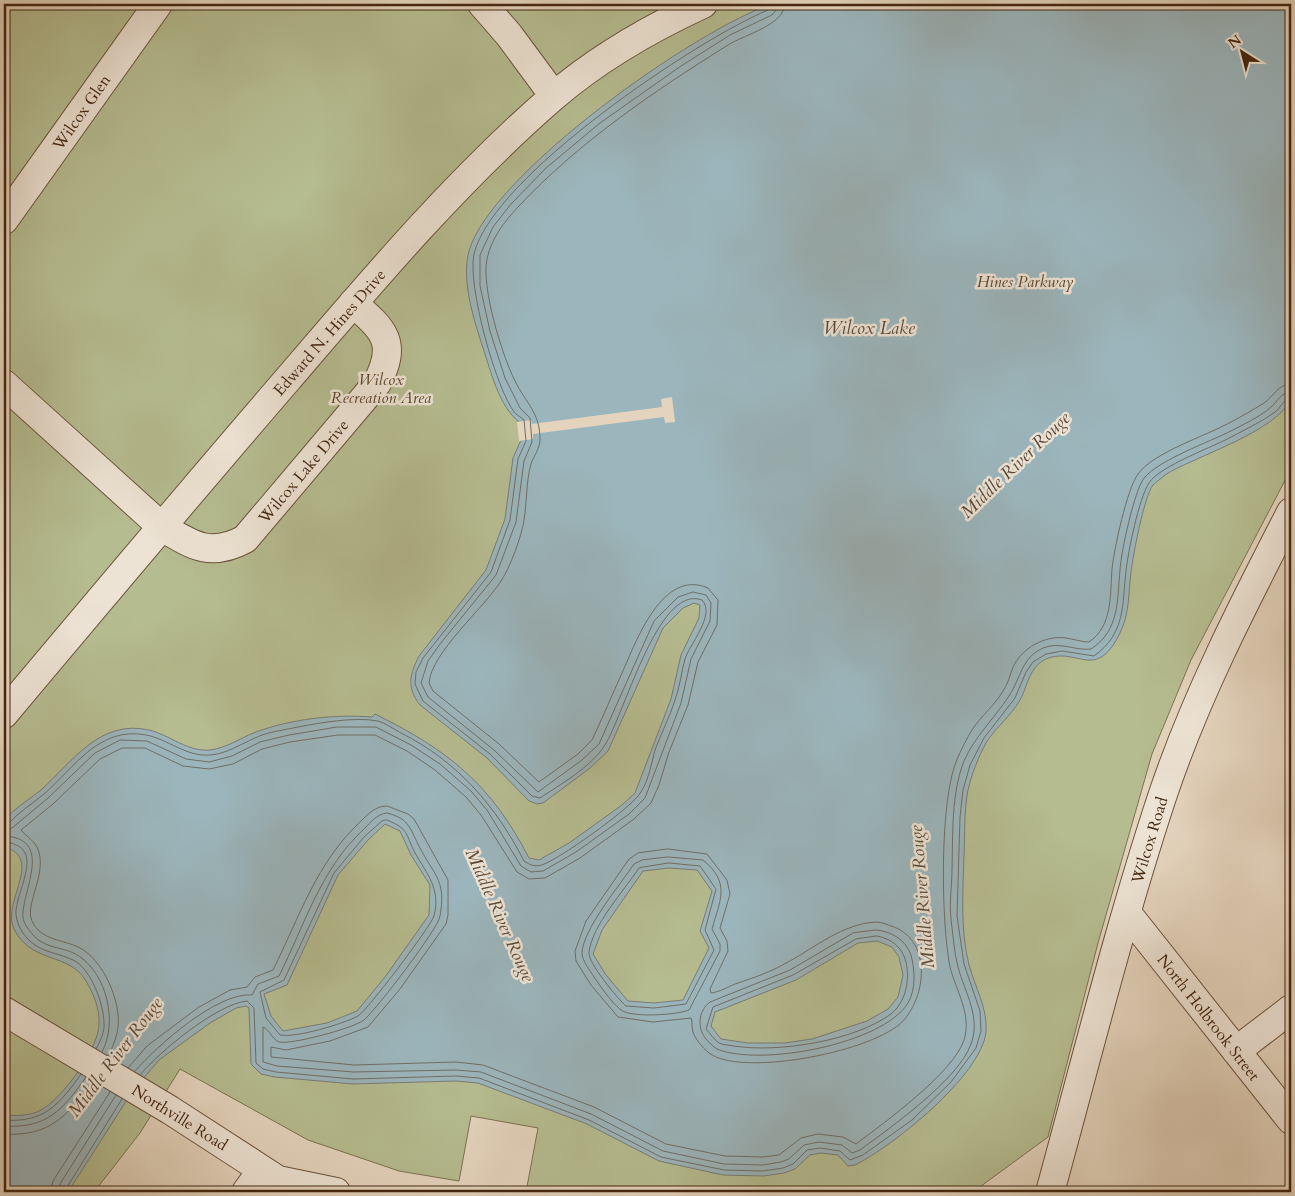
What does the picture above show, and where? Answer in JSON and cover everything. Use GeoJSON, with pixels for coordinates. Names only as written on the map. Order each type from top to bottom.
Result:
{"type":"FeatureCollection","features":[{"type":"Feature","properties":{"kind":"street","name":"Wilcox Glen"},"geometry":{"type":"LineString","coordinates":[[4,220],[158,4]]}},
{"type":"Feature","properties":{"kind":"street"},"geometry":{"type":"LineString","coordinates":[[482,4],[509,35],[554,96]]}},
{"type":"Feature","properties":{"kind":"street","name":"Edward N. Hines Drive"},"geometry":{"type":"LineString","coordinates":[[4,714],[353,303],[467,178],[554,96],[586,72],[638,38],[703,4]]}},
{"type":"Feature","properties":{"kind":"street","name":"Wilcox Lake Drive"},"geometry":{"type":"LineString","coordinates":[[162,527],[191,544],[205,549],[234,546],[245,539],[317,456],[377,383],[386,365],[387,349],[384,334],[378,324],[353,303]]}},
{"type":"Feature","properties":{"kind":"street"},"geometry":{"type":"LineString","coordinates":[[4,384],[162,527]]}},
{"type":"Feature","properties":{"kind":"street","name":"Wilcox Road"},"geometry":{"type":"LineString","coordinates":[[1049,1190],[1162,796],[1200,698],[1234,622],[1291,512]]}},
{"type":"Feature","properties":{"kind":"street","name":"North Holbrook Street"},"geometry":{"type":"LineString","coordinates":[[1127,913],[1291,1120]]}},
{"type":"Feature","properties":{"kind":"street"},"geometry":{"type":"LineString","coordinates":[[1236,1050],[1291,1009]]}},
{"type":"Feature","properties":{"kind":"street","name":"Northville Road"},"geometry":{"type":"LineString","coordinates":[[4,1011],[170,1110],[278,1181],[336,1192]]}},
{"type":"Feature","properties":{"kind":"street"},"geometry":{"type":"LineString","coordinates":[[246,1192],[278,1181]]}},
{"type":"Feature","properties":{"kind":"green space"},"geometry":{"type":"Polygon","coordinates":[[[4,4],[1291,4],[1291,469],[1191,660],[1152,754],[1098,943],[1048,1137],[973,1192],[526,1192],[538,1128],[471,1116],[459,1181],[399,1171],[308,1140],[180,1069],[140,1133],[94,1192],[4,1192],[4,4]]]}},
{"type":"Feature","properties":{"kind":"water","name":"Wilcox Lake"},"geometry":{"type":"Polygon","coordinates":[[[772,4],[1291,4],[1291,398],[1283,410],[1254,432],[1165,475],[1153,485],[1146,501],[1136,540],[1125,620],[1119,635],[1110,649],[1102,657],[1094,660],[1057,656],[1040,662],[1032,672],[1020,700],[986,743],[980,754],[971,778],[967,798],[963,910],[966,951],[983,1006],[986,1032],[980,1050],[969,1069],[933,1108],[912,1126],[871,1156],[855,1165],[848,1166],[838,1155],[821,1153],[810,1155],[795,1169],[784,1173],[764,1176],[723,1175],[659,1161],[587,1124],[478,1083],[456,1081],[353,1084],[261,1074],[251,1064],[249,1008],[246,1006],[236,1008],[210,1023],[159,1060],[132,1092],[68,1192],[4,1192],[4,1115],[23,1115],[37,1112],[50,1104],[59,1095],[78,1072],[93,1046],[99,1018],[93,996],[86,981],[79,972],[60,961],[30,948],[21,940],[14,929],[12,918],[13,906],[22,871],[21,861],[16,853],[4,847],[4,821],[17,808],[42,789],[77,755],[102,736],[132,728],[149,730],[186,746],[210,750],[228,745],[256,732],[284,724],[328,717],[372,717],[375,714],[425,741],[465,772],[483,789],[499,809],[529,858],[539,860],[569,843],[622,805],[635,793],[671,699],[681,655],[699,618],[700,605],[694,603],[683,608],[663,628],[608,751],[590,768],[543,803],[537,804],[529,801],[487,758],[420,705],[413,692],[411,681],[413,669],[419,656],[486,570],[505,519],[513,458],[521,440],[519,422],[506,407],[496,388],[476,325],[468,287],[467,263],[469,251],[485,219],[515,183],[554,146],[600,108],[649,73],[696,42],[738,19],[772,4]],[[385,824],[368,840],[338,875],[287,985],[264,994],[271,1016],[283,1031],[327,1023],[357,1011],[385,977],[429,915],[430,885],[411,855],[400,831],[385,824]],[[669,868],[643,871],[602,930],[593,954],[606,975],[628,1001],[654,1003],[683,1000],[709,948],[700,931],[712,891],[697,870],[669,868]],[[877,941],[858,943],[796,980],[715,1012],[711,1026],[721,1039],[748,1043],[785,1043],[812,1039],[867,1021],[888,1009],[898,997],[903,975],[899,957],[892,947],[877,941]]]}},
{"type":"Feature","properties":{"kind":"pier"},"geometry":{"type":"Polygon","coordinates":[[[672,397],[675,422],[665,423],[664,417],[533,434],[533,439],[519,441],[517,422],[531,420],[532,424],[662,407],[661,399],[672,397]]]}},
{"type":"Feature","properties":{"kind":"park label","name":"Hines Parkway"},"geometry":{"type":"Point","coordinates":[1025,281]}},
{"type":"Feature","properties":{"kind":"park label","name":"Wilcox Recreation Area"},"geometry":{"type":"Point","coordinates":[381,388]}},
{"type":"Feature","properties":{"kind":"water label","name":"Middle River Rouge"},"geometry":{"type":"Point","coordinates":[1015,465]}},
{"type":"Feature","properties":{"kind":"water label","name":"Middle River Rouge"},"geometry":{"type":"Point","coordinates":[922,897]}},
{"type":"Feature","properties":{"kind":"water label","name":"Middle River Rouge"},"geometry":{"type":"Point","coordinates":[500,915]}},
{"type":"Feature","properties":{"kind":"water label","name":"Middle River Rouge"},"geometry":{"type":"Point","coordinates":[115,1057]}}]}
